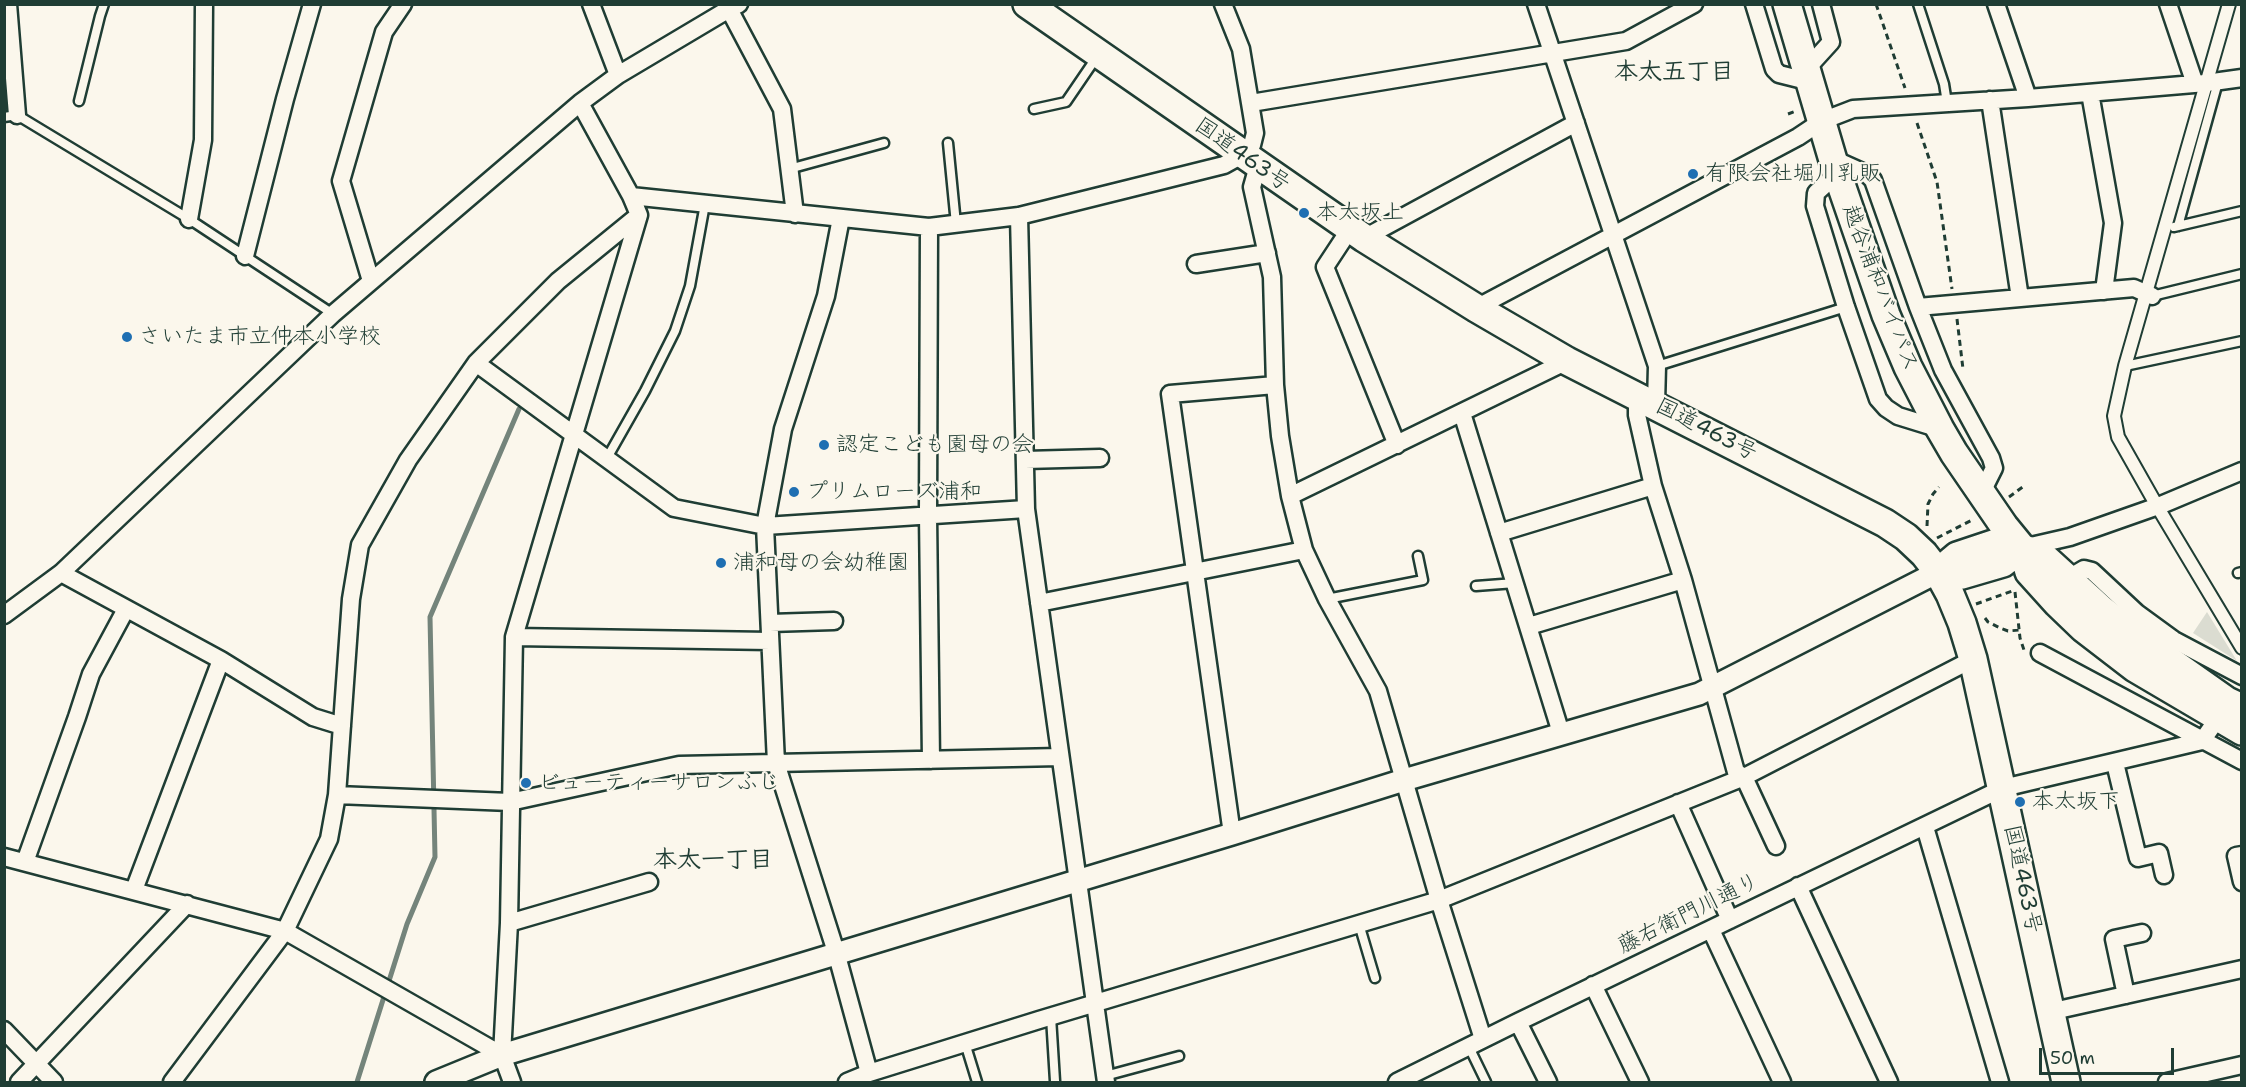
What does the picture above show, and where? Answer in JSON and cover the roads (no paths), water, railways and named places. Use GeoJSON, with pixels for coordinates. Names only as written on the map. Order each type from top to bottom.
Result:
{"type":"FeatureCollection","features":[{"type":"Feature","properties":{"kind":"highway","name":"越谷浦和バイパス"},"geometry":{"type":"LineString","coordinates":[[1787,4],[1834,161],[1886,315],[1908,367],[1940,429],[2022,548],[2029,572],[2084,628],[2135,668],[2235,711]]}},
{"type":"Feature","properties":{"kind":"highway","name":"国道463号"},"geometry":{"type":"LineString","coordinates":[[1040,10],[1099,54],[1357,234],[1476,308],[1567,361],[1885,523],[1906,537],[1924,554],[1938,572],[1962,623],[1973,659],[2003,789],[2061,1081]]}},
{"type":"Feature","properties":{"kind":"highway"},"geometry":{"type":"LineString","coordinates":[[1938,572],[1957,556],[1996,543],[2022,548]]}},
{"type":"Feature","properties":{"kind":"highway","name":"越谷浦和バイパス"},"geometry":{"type":"LineString","coordinates":[[2022,548],[2045,558],[2102,610],[2235,711]]}},
{"type":"Feature","properties":{"kind":"street"},"geometry":{"type":"LineString","coordinates":[[8,4],[11,116]]}},
{"type":"Feature","properties":{"kind":"street"},"geometry":{"type":"LineString","coordinates":[[189,219],[202,140],[204,4]]}},
{"type":"Feature","properties":{"kind":"street"},"geometry":{"type":"LineString","coordinates":[[245,256],[312,4]]}},
{"type":"Feature","properties":{"kind":"street"},"geometry":{"type":"LineString","coordinates":[[371,281],[341,181],[384,32],[403,4]]}},
{"type":"Feature","properties":{"kind":"street"},"geometry":{"type":"LineString","coordinates":[[591,4],[618,75]]}},
{"type":"Feature","properties":{"kind":"street"},"geometry":{"type":"LineString","coordinates":[[1223,4],[1241,49],[1251,103],[1255,133],[1250,160],[1252,187],[1272,278],[1275,385],[1280,436],[1290,496],[1304,550],[1327,599],[1378,690],[1439,900],[1476,1043]]}},
{"type":"Feature","properties":{"kind":"street"},"geometry":{"type":"LineString","coordinates":[[1536,4],[1657,366],[1646,400],[1637,415],[1653,486],[1683,580],[1736,772],[1744,777],[1776,846]]}},
{"type":"Feature","properties":{"kind":"street"},"geometry":{"type":"LineString","coordinates":[[1251,103],[1626,41],[1694,4]]}},
{"type":"Feature","properties":{"kind":"street"},"geometry":{"type":"LineString","coordinates":[[1754,4],[1774,69],[1779,74],[1803,80],[1810,80],[1811,64],[1831,42],[1821,4]]}},
{"type":"Feature","properties":{"kind":"street"},"geometry":{"type":"LineString","coordinates":[[1996,4],[2028,98]]}},
{"type":"Feature","properties":{"kind":"street"},"geometry":{"type":"LineString","coordinates":[[2168,4],[2206,83]]}},
{"type":"Feature","properties":{"kind":"street"},"geometry":{"type":"LineString","coordinates":[[2229,4],[2164,229],[2149,295],[2125,366],[2114,416],[2118,437],[2241,648]]}},
{"type":"Feature","properties":{"kind":"street"},"geometry":{"type":"LineString","coordinates":[[4,615],[61,573],[333,314],[580,103],[618,75],[734,7],[782,110],[795,214]]}},
{"type":"Feature","properties":{"kind":"street"},"geometry":{"type":"LineString","coordinates":[[1476,308],[1798,137],[1822,121],[1853,109],[2028,98],[2241,78]]}},
{"type":"Feature","properties":{"kind":"street"},"geometry":{"type":"LineString","coordinates":[[2090,93],[2113,223],[2104,291]]}},
{"type":"Feature","properties":{"kind":"street"},"geometry":{"type":"LineString","coordinates":[[1990,100],[2020,297]]}},
{"type":"Feature","properties":{"kind":"street"},"geometry":{"type":"LineString","coordinates":[[512,1083],[502,1055],[509,923],[514,637],[639,215],[580,103]]}},
{"type":"Feature","properties":{"kind":"street"},"geometry":{"type":"LineString","coordinates":[[1397,445],[1325,267],[1357,234],[1576,123]]}},
{"type":"Feature","properties":{"kind":"street"},"geometry":{"type":"LineString","coordinates":[[631,196],[929,227],[1019,216],[1250,160]]}},
{"type":"Feature","properties":{"kind":"street"},"geometry":{"type":"LineString","coordinates":[[1940,429],[1898,416],[1878,399],[1846,307],[1814,199],[1816,192],[1829,181],[1834,161],[1867,174],[1873,180],[1943,370],[1991,458],[1994,468],[1985,486],[1990,503]]}},
{"type":"Feature","properties":{"kind":"street"},"geometry":{"type":"LineString","coordinates":[[172,1083],[285,931],[328,838],[337,795],[351,599],[360,545],[408,460],[476,363],[558,281],[639,215]]}},
{"type":"Feature","properties":{"kind":"street"},"geometry":{"type":"LineString","coordinates":[[1019,216],[1026,509],[1106,1079]]}},
{"type":"Feature","properties":{"kind":"street"},"geometry":{"type":"LineString","coordinates":[[841,218],[826,296],[783,429],[765,526],[776,763],[836,952],[869,1073]]}},
{"type":"Feature","properties":{"kind":"street"},"geometry":{"type":"LineString","coordinates":[[929,227],[928,515],[931,760]]}},
{"type":"Feature","properties":{"kind":"street"},"geometry":{"type":"LineString","coordinates":[[1196,264],[1267,253]]}},
{"type":"Feature","properties":{"kind":"street"},"geometry":{"type":"LineString","coordinates":[[1918,307],[2134,288],[2149,295]]}},
{"type":"Feature","properties":{"kind":"street"},"geometry":{"type":"LineString","coordinates":[[1290,496],[1567,361]]}},
{"type":"Feature","properties":{"kind":"street"},"geometry":{"type":"LineString","coordinates":[[476,363],[674,508],[765,526],[1026,509]]}},
{"type":"Feature","properties":{"kind":"street"},"geometry":{"type":"LineString","coordinates":[[1232,834],[1170,394],[1275,385]]}},
{"type":"Feature","properties":{"kind":"street"},"geometry":{"type":"LineString","coordinates":[[1462,413],[1561,733]]}},
{"type":"Feature","properties":{"kind":"street"},"geometry":{"type":"LineString","coordinates":[[1025,460],[1100,458]]}},
{"type":"Feature","properties":{"kind":"street"},"geometry":{"type":"LineString","coordinates":[[2022,548],[2070,537],[2157,506],[2241,471]]}},
{"type":"Feature","properties":{"kind":"street"},"geometry":{"type":"LineString","coordinates":[[1499,533],[1653,486]]}},
{"type":"Feature","properties":{"kind":"street"},"geometry":{"type":"LineString","coordinates":[[1039,603],[1304,550]]}},
{"type":"Feature","properties":{"kind":"street"},"geometry":{"type":"LineString","coordinates":[[2067,579],[2084,569],[2092,571],[2137,613],[2174,640],[2241,676]]}},
{"type":"Feature","properties":{"kind":"street"},"geometry":{"type":"LineString","coordinates":[[436,1083],[502,1055],[836,952],[1561,733],[1699,694],[1938,572]]}},
{"type":"Feature","properties":{"kind":"street"},"geometry":{"type":"LineString","coordinates":[[61,573],[222,660],[313,717],[342,726]]}},
{"type":"Feature","properties":{"kind":"street"},"geometry":{"type":"LineString","coordinates":[[1528,626],[1683,580]]}},
{"type":"Feature","properties":{"kind":"street"},"geometry":{"type":"LineString","coordinates":[[25,862],[91,674],[126,609]]}},
{"type":"Feature","properties":{"kind":"street"},"geometry":{"type":"LineString","coordinates":[[514,637],[770,632],[834,621]]}},
{"type":"Feature","properties":{"kind":"street"},"geometry":{"type":"LineString","coordinates":[[2033,654],[2241,761]]}},
{"type":"Feature","properties":{"kind":"street"},"geometry":{"type":"LineString","coordinates":[[847,1083],[869,1073],[965,1043],[1439,900],[1744,777],[1973,659]]}},
{"type":"Feature","properties":{"kind":"street"},"geometry":{"type":"LineString","coordinates":[[134,890],[222,660]]}},
{"type":"Feature","properties":{"kind":"street"},"geometry":{"type":"LineString","coordinates":[[2202,741],[2235,711]]}},
{"type":"Feature","properties":{"kind":"street","name":"藤右衛門川通り"},"geometry":{"type":"LineString","coordinates":[[1397,1083],[1423,1077],[1476,1043],[1518,1022],[2003,789],[2202,741]]}},
{"type":"Feature","properties":{"kind":"street"},"geometry":{"type":"LineString","coordinates":[[337,795],[510,802],[679,765],[1060,757]]}},
{"type":"Feature","properties":{"kind":"street"},"geometry":{"type":"LineString","coordinates":[[2115,763],[2138,858],[2159,853],[2164,875]]}},
{"type":"Feature","properties":{"kind":"street"},"geometry":{"type":"LineString","coordinates":[[1678,803],[1730,920]]}},
{"type":"Feature","properties":{"kind":"street"},"geometry":{"type":"LineString","coordinates":[[1925,827],[2000,1083]]}},
{"type":"Feature","properties":{"kind":"street"},"geometry":{"type":"LineString","coordinates":[[2241,855],[2236,856],[2241,882]]}},
{"type":"Feature","properties":{"kind":"street"},"geometry":{"type":"LineString","coordinates":[[4,857],[285,931],[502,1055]]}},
{"type":"Feature","properties":{"kind":"street"},"geometry":{"type":"LineString","coordinates":[[509,923],[649,882]]}},
{"type":"Feature","properties":{"kind":"street"},"geometry":{"type":"LineString","coordinates":[[1798,886],[1889,1083]]}},
{"type":"Feature","properties":{"kind":"street"},"geometry":{"type":"LineString","coordinates":[[19,1083],[187,904]]}},
{"type":"Feature","properties":{"kind":"street"},"geometry":{"type":"LineString","coordinates":[[1711,930],[1782,1083]]}},
{"type":"Feature","properties":{"kind":"street"},"geometry":{"type":"LineString","coordinates":[[2126,995],[2114,939],[2142,933]]}},
{"type":"Feature","properties":{"kind":"street"},"geometry":{"type":"LineString","coordinates":[[2049,1012],[2241,969]]}},
{"type":"Feature","properties":{"kind":"street"},"geometry":{"type":"LineString","coordinates":[[1593,985],[1641,1083]]}},
{"type":"Feature","properties":{"kind":"street"},"geometry":{"type":"LineString","coordinates":[[1518,1022],[1548,1083]]}},
{"type":"Feature","properties":{"kind":"street"},"geometry":{"type":"LineString","coordinates":[[4,1030],[54,1083]]}},
{"type":"Feature","properties":{"kind":"street"},"geometry":{"type":"LineString","coordinates":[[2167,1083],[2241,1065]]}},
{"type":"Feature","properties":{"kind":"lane"},"geometry":{"type":"LineString","coordinates":[[79,101],[104,4]]}},
{"type":"Feature","properties":{"kind":"lane"},"geometry":{"type":"LineString","coordinates":[[1918,4],[1944,84],[1947,103]]}},
{"type":"Feature","properties":{"kind":"lane"},"geometry":{"type":"LineString","coordinates":[[1034,110],[1066,102],[1099,54]]}},
{"type":"Feature","properties":{"kind":"lane"},"geometry":{"type":"LineString","coordinates":[[2178,226],[2206,83]]}},
{"type":"Feature","properties":{"kind":"lane"},"geometry":{"type":"LineString","coordinates":[[11,116],[189,219],[333,314]]}},
{"type":"Feature","properties":{"kind":"lane"},"geometry":{"type":"LineString","coordinates":[[788,169],[884,143]]}},
{"type":"Feature","properties":{"kind":"lane"},"geometry":{"type":"LineString","coordinates":[[948,143],[956,224]]}},
{"type":"Feature","properties":{"kind":"lane"},"geometry":{"type":"LineString","coordinates":[[607,458],[645,391],[675,331],[690,286],[705,204]]}},
{"type":"Feature","properties":{"kind":"lane"},"geometry":{"type":"LineString","coordinates":[[2164,229],[2241,211]]}},
{"type":"Feature","properties":{"kind":"lane"},"geometry":{"type":"LineString","coordinates":[[2149,295],[2241,274]]}},
{"type":"Feature","properties":{"kind":"lane"},"geometry":{"type":"LineString","coordinates":[[1657,366],[1846,307]]}},
{"type":"Feature","properties":{"kind":"lane"},"geometry":{"type":"LineString","coordinates":[[2125,366],[2241,341]]}},
{"type":"Feature","properties":{"kind":"lane"},"geometry":{"type":"LineString","coordinates":[[1327,599],[1423,580],[1418,556]]}},
{"type":"Feature","properties":{"kind":"lane"},"geometry":{"type":"LineString","coordinates":[[1476,586],[1515,583]]}},
{"type":"Feature","properties":{"kind":"lane"},"geometry":{"type":"LineString","coordinates":[[1359,924],[1375,978]]}},
{"type":"Feature","properties":{"kind":"lane"},"geometry":{"type":"LineString","coordinates":[[1051,1017],[1055,1081]]}},
{"type":"Feature","properties":{"kind":"lane"},"geometry":{"type":"LineString","coordinates":[[965,1043],[977,1083]]}},
{"type":"Feature","properties":{"kind":"lane"},"geometry":{"type":"LineString","coordinates":[[1476,1043],[1486,1083]]}},
{"type":"Feature","properties":{"kind":"lane"},"geometry":{"type":"LineString","coordinates":[[1106,1079],[1179,1056]]}},
{"type":"Feature","properties":{"kind":"waterway"},"geometry":{"type":"LineString","coordinates":[[357,1082],[407,924],[435,857],[430,617],[519,409]]}},
{"type":"Feature","properties":{"kind":"place","name":"有限会社堀川乳販"},"geometry":{"type":"Point","coordinates":[1693,174]}},
{"type":"Feature","properties":{"kind":"place","name":"本太坂上"},"geometry":{"type":"Point","coordinates":[1304,213]}},
{"type":"Feature","properties":{"kind":"place","name":"さいたま市立仲本小学校"},"geometry":{"type":"Point","coordinates":[127,337]}},
{"type":"Feature","properties":{"kind":"place","name":"認定こども園母の会"},"geometry":{"type":"Point","coordinates":[824,445]}},
{"type":"Feature","properties":{"kind":"place","name":"プリムローズ浦和"},"geometry":{"type":"Point","coordinates":[794,492]}},
{"type":"Feature","properties":{"kind":"place","name":"浦和母の会幼稚園"},"geometry":{"type":"Point","coordinates":[721,563]}},
{"type":"Feature","properties":{"kind":"place","name":"ビューティーサロンふじ"},"geometry":{"type":"Point","coordinates":[526,783]}},
{"type":"Feature","properties":{"kind":"place","name":"本太坂下"},"geometry":{"type":"Point","coordinates":[2020,802]}},
{"type":"Feature","properties":{"kind":"district","name":"本太五丁目"},"geometry":{"type":"Point","coordinates":[1674,73]}},
{"type":"Feature","properties":{"kind":"district","name":"本太一丁目"},"geometry":{"type":"Point","coordinates":[713,861]}}]}
